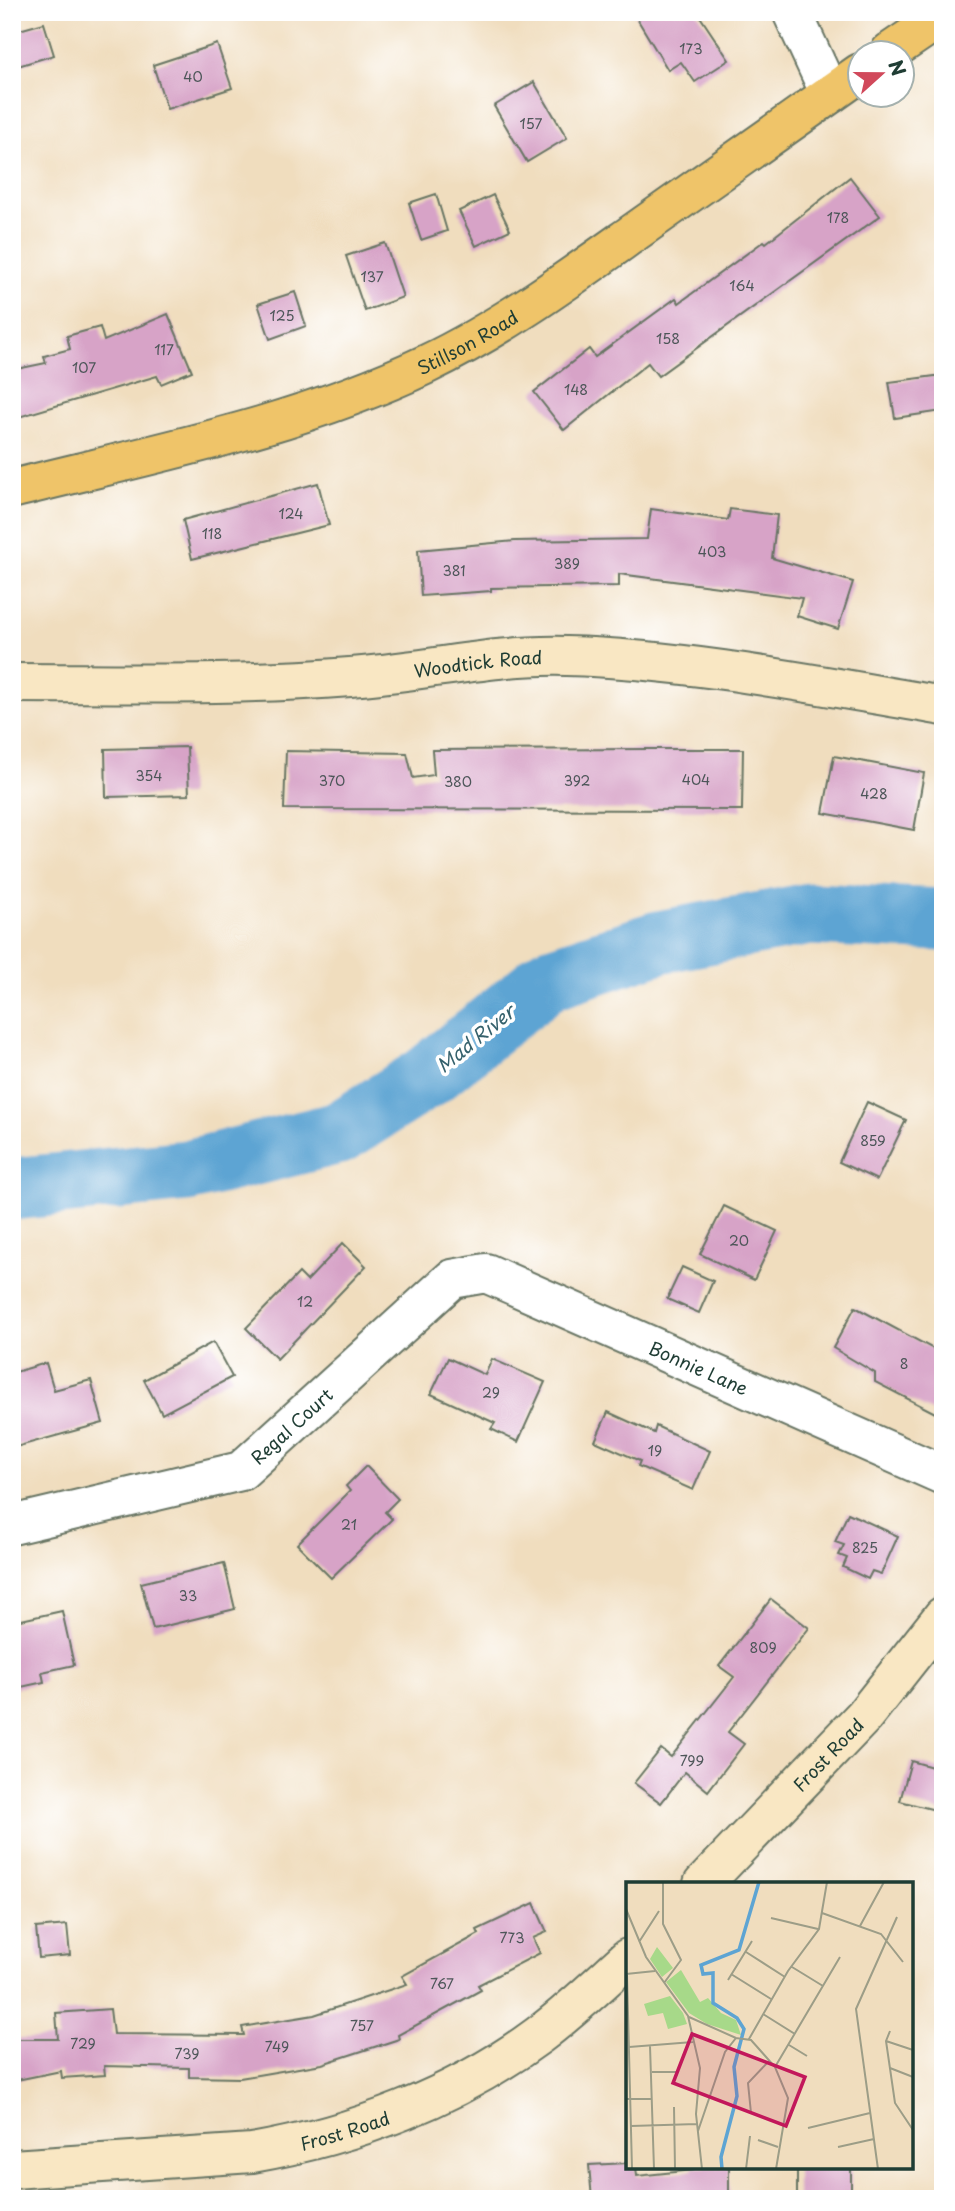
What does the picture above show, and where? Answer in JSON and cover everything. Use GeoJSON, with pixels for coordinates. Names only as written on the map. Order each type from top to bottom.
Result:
{"type":"FeatureCollection","features":[{"type":"Feature","properties":{"kind":"main road"},"geometry":{"type":"LineString","coordinates":[[911,38],[943,16]]}},
{"type":"Feature","properties":{"kind":"main road","name":"Stillson Road"},"geometry":{"type":"LineString","coordinates":[[12,489],[279,419],[355,393],[426,364],[489,331],[545,296],[845,83]]}},
{"type":"Feature","properties":{"kind":"main road","name":"Woodtick Road"},"geometry":{"type":"LineString","coordinates":[[12,683],[303,680],[564,656],[711,670],[943,706]]}},
{"type":"Feature","properties":{"kind":"main road","name":"Frost Road"},"geometry":{"type":"LineString","coordinates":[[705,1882],[864,1716],[937,1632]]}},
{"type":"Feature","properties":{"kind":"main road","name":"Frost Road"},"geometry":{"type":"LineString","coordinates":[[12,2169],[252,2153],[289,2147],[370,2123],[435,2095],[501,2060],[581,2001],[626,1960]]}},
{"type":"Feature","properties":{"kind":"street"},"geometry":{"type":"LineString","coordinates":[[792,12],[845,83]]}},
{"type":"Feature","properties":{"kind":"street","name":"Bonnie Lane"},"geometry":{"type":"LineString","coordinates":[[452,1279],[486,1273],[943,1475]]}},
{"type":"Feature","properties":{"kind":"street","name":"Regal Court"},"geometry":{"type":"LineString","coordinates":[[12,1525],[241,1471],[452,1279]]}},
{"type":"Feature","properties":{"kind":"building"},"geometry":{"type":"Polygon","coordinates":[[[633,12],[697,12],[729,60],[695,82],[681,62],[668,70],[633,12]]]}},
{"type":"Feature","properties":{"kind":"building"},"geometry":{"type":"Polygon","coordinates":[[[44,23],[54,55],[18,66],[12,47],[12,32],[44,23]]]}},
{"type":"Feature","properties":{"kind":"building"},"geometry":{"type":"Polygon","coordinates":[[[217,44],[232,88],[167,109],[153,65],[217,44]]]}},
{"type":"Feature","properties":{"kind":"building"},"geometry":{"type":"Polygon","coordinates":[[[534,82],[567,138],[527,162],[494,106],[534,82]]]}},
{"type":"Feature","properties":{"kind":"building"},"geometry":{"type":"Polygon","coordinates":[[[850,177],[880,216],[658,376],[648,363],[564,430],[534,392],[589,349],[595,357],[676,298],[679,303],[764,241],[766,243],[850,177]]]}},
{"type":"Feature","properties":{"kind":"building"},"geometry":{"type":"Polygon","coordinates":[[[436,194],[447,231],[421,240],[409,203],[436,194]]]}},
{"type":"Feature","properties":{"kind":"building"},"geometry":{"type":"Polygon","coordinates":[[[493,195],[510,230],[476,246],[459,211],[493,195]]]}},
{"type":"Feature","properties":{"kind":"building"},"geometry":{"type":"Polygon","coordinates":[[[385,243],[403,297],[365,311],[346,256],[385,243]]]}},
{"type":"Feature","properties":{"kind":"building"},"geometry":{"type":"Polygon","coordinates":[[[295,292],[306,326],[270,339],[258,304],[295,292]]]}},
{"type":"Feature","properties":{"kind":"building"},"geometry":{"type":"Polygon","coordinates":[[[168,314],[192,371],[161,384],[157,376],[12,419],[12,370],[46,363],[44,356],[70,349],[67,336],[100,327],[104,341],[168,314]]]}},
{"type":"Feature","properties":{"kind":"building"},"geometry":{"type":"Polygon","coordinates":[[[943,375],[943,411],[895,418],[889,382],[943,375]]]}},
{"type":"Feature","properties":{"kind":"building"},"geometry":{"type":"Polygon","coordinates":[[[318,483],[329,525],[192,559],[183,520],[318,483]]]}},
{"type":"Feature","properties":{"kind":"building"},"geometry":{"type":"Polygon","coordinates":[[[651,509],[728,520],[730,509],[777,515],[772,558],[853,582],[838,629],[797,616],[802,598],[619,574],[619,586],[491,588],[491,591],[421,596],[418,550],[515,541],[647,539],[651,509]]]}},
{"type":"Feature","properties":{"kind":"building"},"geometry":{"type":"Polygon","coordinates":[[[187,747],[189,795],[106,797],[105,749],[187,747]]]}},
{"type":"Feature","properties":{"kind":"building"},"geometry":{"type":"Polygon","coordinates":[[[743,749],[742,810],[284,809],[286,751],[407,753],[413,778],[434,775],[432,750],[743,749]]]}},
{"type":"Feature","properties":{"kind":"building"},"geometry":{"type":"Polygon","coordinates":[[[834,756],[924,773],[914,830],[823,813],[834,756]]]}},
{"type":"Feature","properties":{"kind":"building"},"geometry":{"type":"Polygon","coordinates":[[[867,1102],[906,1120],[877,1180],[839,1162],[867,1102]]]}},
{"type":"Feature","properties":{"kind":"building"},"geometry":{"type":"Polygon","coordinates":[[[724,1206],[777,1231],[754,1280],[700,1254],[724,1206]]]}},
{"type":"Feature","properties":{"kind":"building"},"geometry":{"type":"Polygon","coordinates":[[[343,1243],[366,1266],[277,1359],[246,1328],[299,1273],[307,1281],[343,1243]]]}},
{"type":"Feature","properties":{"kind":"building"},"geometry":{"type":"Polygon","coordinates":[[[682,1267],[713,1281],[699,1313],[667,1299],[682,1267]]]}},
{"type":"Feature","properties":{"kind":"building"},"geometry":{"type":"Polygon","coordinates":[[[855,1307],[943,1354],[943,1417],[875,1382],[875,1373],[833,1348],[855,1307]]]}},
{"type":"Feature","properties":{"kind":"building"},"geometry":{"type":"Polygon","coordinates":[[[213,1342],[232,1377],[162,1414],[144,1380],[213,1342]]]}},
{"type":"Feature","properties":{"kind":"building"},"geometry":{"type":"Polygon","coordinates":[[[448,1358],[485,1375],[492,1359],[545,1382],[518,1442],[491,1429],[495,1423],[431,1394],[448,1358]]]}},
{"type":"Feature","properties":{"kind":"building"},"geometry":{"type":"Polygon","coordinates":[[[46,1363],[54,1390],[91,1380],[103,1423],[12,1448],[12,1373],[46,1363]]]}},
{"type":"Feature","properties":{"kind":"building"},"geometry":{"type":"Polygon","coordinates":[[[608,1412],[654,1433],[656,1426],[710,1451],[693,1490],[638,1466],[640,1461],[595,1441],[608,1412]]]}},
{"type":"Feature","properties":{"kind":"building"},"geometry":{"type":"Polygon","coordinates":[[[366,1466],[398,1499],[385,1512],[392,1519],[331,1578],[297,1544],[350,1491],[346,1486],[366,1466]]]}},
{"type":"Feature","properties":{"kind":"building"},"geometry":{"type":"Polygon","coordinates":[[[848,1513],[898,1536],[881,1574],[872,1571],[868,1579],[843,1567],[847,1558],[839,1555],[844,1545],[835,1542],[848,1513]]]}},
{"type":"Feature","properties":{"kind":"building"},"geometry":{"type":"Polygon","coordinates":[[[224,1563],[235,1609],[153,1629],[141,1583],[224,1563]]]}},
{"type":"Feature","properties":{"kind":"building"},"geometry":{"type":"Polygon","coordinates":[[[771,1599],[809,1628],[728,1732],[744,1744],[708,1791],[685,1772],[661,1803],[634,1783],[661,1749],[671,1757],[734,1677],[719,1666],[771,1599]]]}},
{"type":"Feature","properties":{"kind":"building"},"geometry":{"type":"Polygon","coordinates":[[[62,1611],[74,1665],[42,1672],[44,1682],[12,1689],[12,1622],[62,1611]]]}},
{"type":"Feature","properties":{"kind":"building"},"geometry":{"type":"Polygon","coordinates":[[[911,1761],[943,1770],[943,1812],[900,1801],[911,1761]]]}},
{"type":"Feature","properties":{"kind":"building"},"geometry":{"type":"Polygon","coordinates":[[[534,1903],[547,1932],[533,1938],[540,1953],[478,1985],[481,1990],[398,2035],[399,2039],[322,2064],[240,2078],[189,2077],[189,2068],[104,2066],[105,2075],[62,2078],[61,2071],[12,2081],[12,2039],[58,2039],[56,2013],[110,2009],[113,2034],[244,2035],[242,2027],[314,2015],[407,1984],[402,1976],[479,1934],[477,1930],[534,1903]]]}},
{"type":"Feature","properties":{"kind":"building"},"geometry":{"type":"Polygon","coordinates":[[[67,1925],[70,1955],[39,1958],[36,1928],[67,1925]]]}},
{"type":"Feature","properties":{"kind":"building"},"geometry":{"type":"Polygon","coordinates":[[[626,2163],[626,2169],[636,2169],[637,2176],[693,2169],[729,2169],[729,2199],[592,2199],[589,2165],[626,2163]]]}},
{"type":"Feature","properties":{"kind":"building"},"geometry":{"type":"Polygon","coordinates":[[[797,2169],[851,2169],[851,2199],[797,2199],[797,2169]]]}},
{"type":"Feature","properties":{"kind":"waterway","name":"Mad River"},"geometry":{"type":"LineString","coordinates":[[12,1189],[187,1171],[339,1133],[427,1077],[548,979],[659,942],[810,914],[943,920]]}}]}
